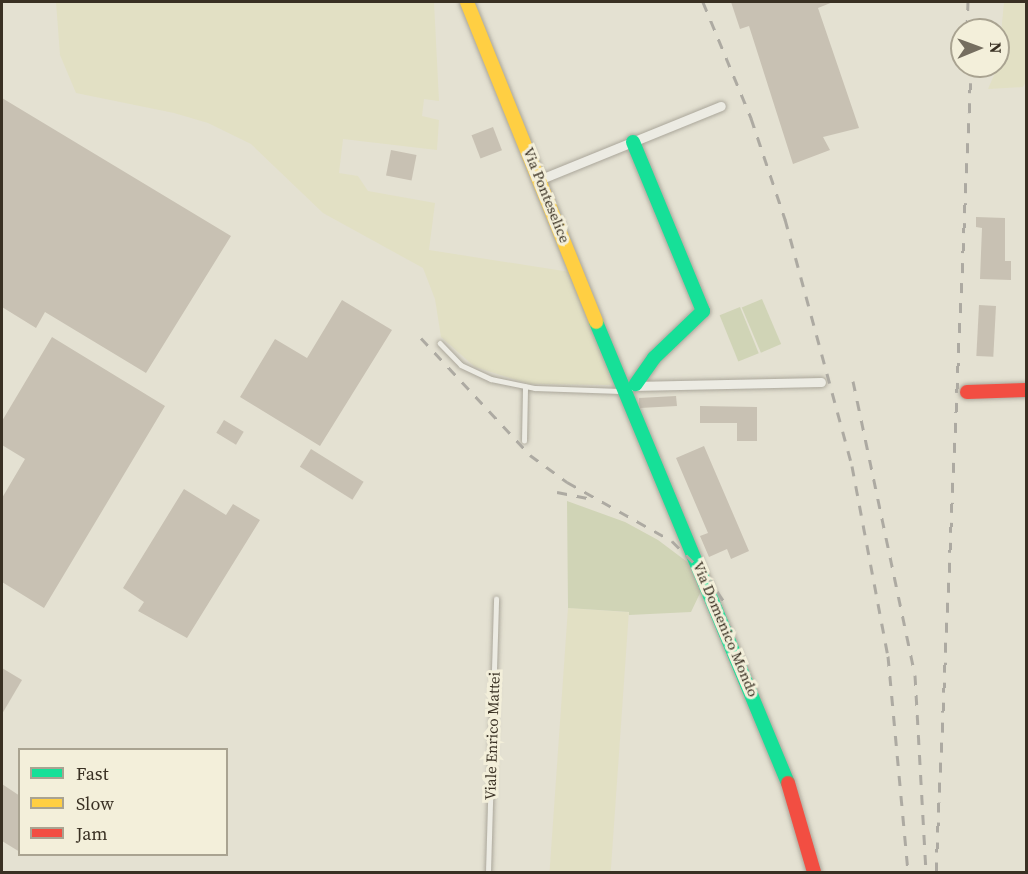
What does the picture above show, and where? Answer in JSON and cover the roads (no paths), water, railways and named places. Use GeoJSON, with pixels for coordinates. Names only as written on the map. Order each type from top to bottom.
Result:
{"type":"FeatureCollection","features":[{"type":"Feature","properties":{"kind":"street","name":"Via Ponteselice"},"geometry":{"type":"LineString","coordinates":[[467,2],[541,179],[623,391]]}},
{"type":"Feature","properties":{"kind":"street"},"geometry":{"type":"LineString","coordinates":[[541,179],[721,106]]}},
{"type":"Feature","properties":{"kind":"street"},"geometry":{"type":"LineString","coordinates":[[623,391],[636,384],[654,358],[703,311],[633,142]]}},
{"type":"Feature","properties":{"kind":"street"},"geometry":{"type":"LineString","coordinates":[[636,384],[821,382]]}},
{"type":"Feature","properties":{"kind":"street"},"geometry":{"type":"LineString","coordinates":[[967,392],[1026,390]]}},
{"type":"Feature","properties":{"kind":"street","name":"Via Domenico Mondo"},"geometry":{"type":"LineString","coordinates":[[623,391],[782,760],[814,873]]}},
{"type":"Feature","properties":{"kind":"lane"},"geometry":{"type":"LineString","coordinates":[[440,343],[475,373],[525,387],[623,391]]}},
{"type":"Feature","properties":{"kind":"lane"},"geometry":{"type":"LineString","coordinates":[[524,441],[525,387]]}},
{"type":"Feature","properties":{"kind":"lane","name":"Viale Enrico Mattei"},"geometry":{"type":"LineString","coordinates":[[488,873],[496,599]]}},
{"type":"Feature","properties":{"kind":"railway"},"geometry":{"type":"LineString","coordinates":[[703,2],[751,118],[785,219],[852,466],[888,656],[908,872]]}},
{"type":"Feature","properties":{"kind":"railway"},"geometry":{"type":"LineString","coordinates":[[967,18],[968,2]]}},
{"type":"Feature","properties":{"kind":"railway"},"geometry":{"type":"LineString","coordinates":[[936,872],[970,78]]}},
{"type":"Feature","properties":{"kind":"railway"},"geometry":{"type":"LineString","coordinates":[[421,338],[530,455],[567,482],[672,541],[706,575],[727,606]]}},
{"type":"Feature","properties":{"kind":"railway"},"geometry":{"type":"LineString","coordinates":[[853,381],[915,675],[926,872]]}},
{"type":"Feature","properties":{"kind":"railway"},"geometry":{"type":"LineString","coordinates":[[557,492],[587,498]]}}]}
